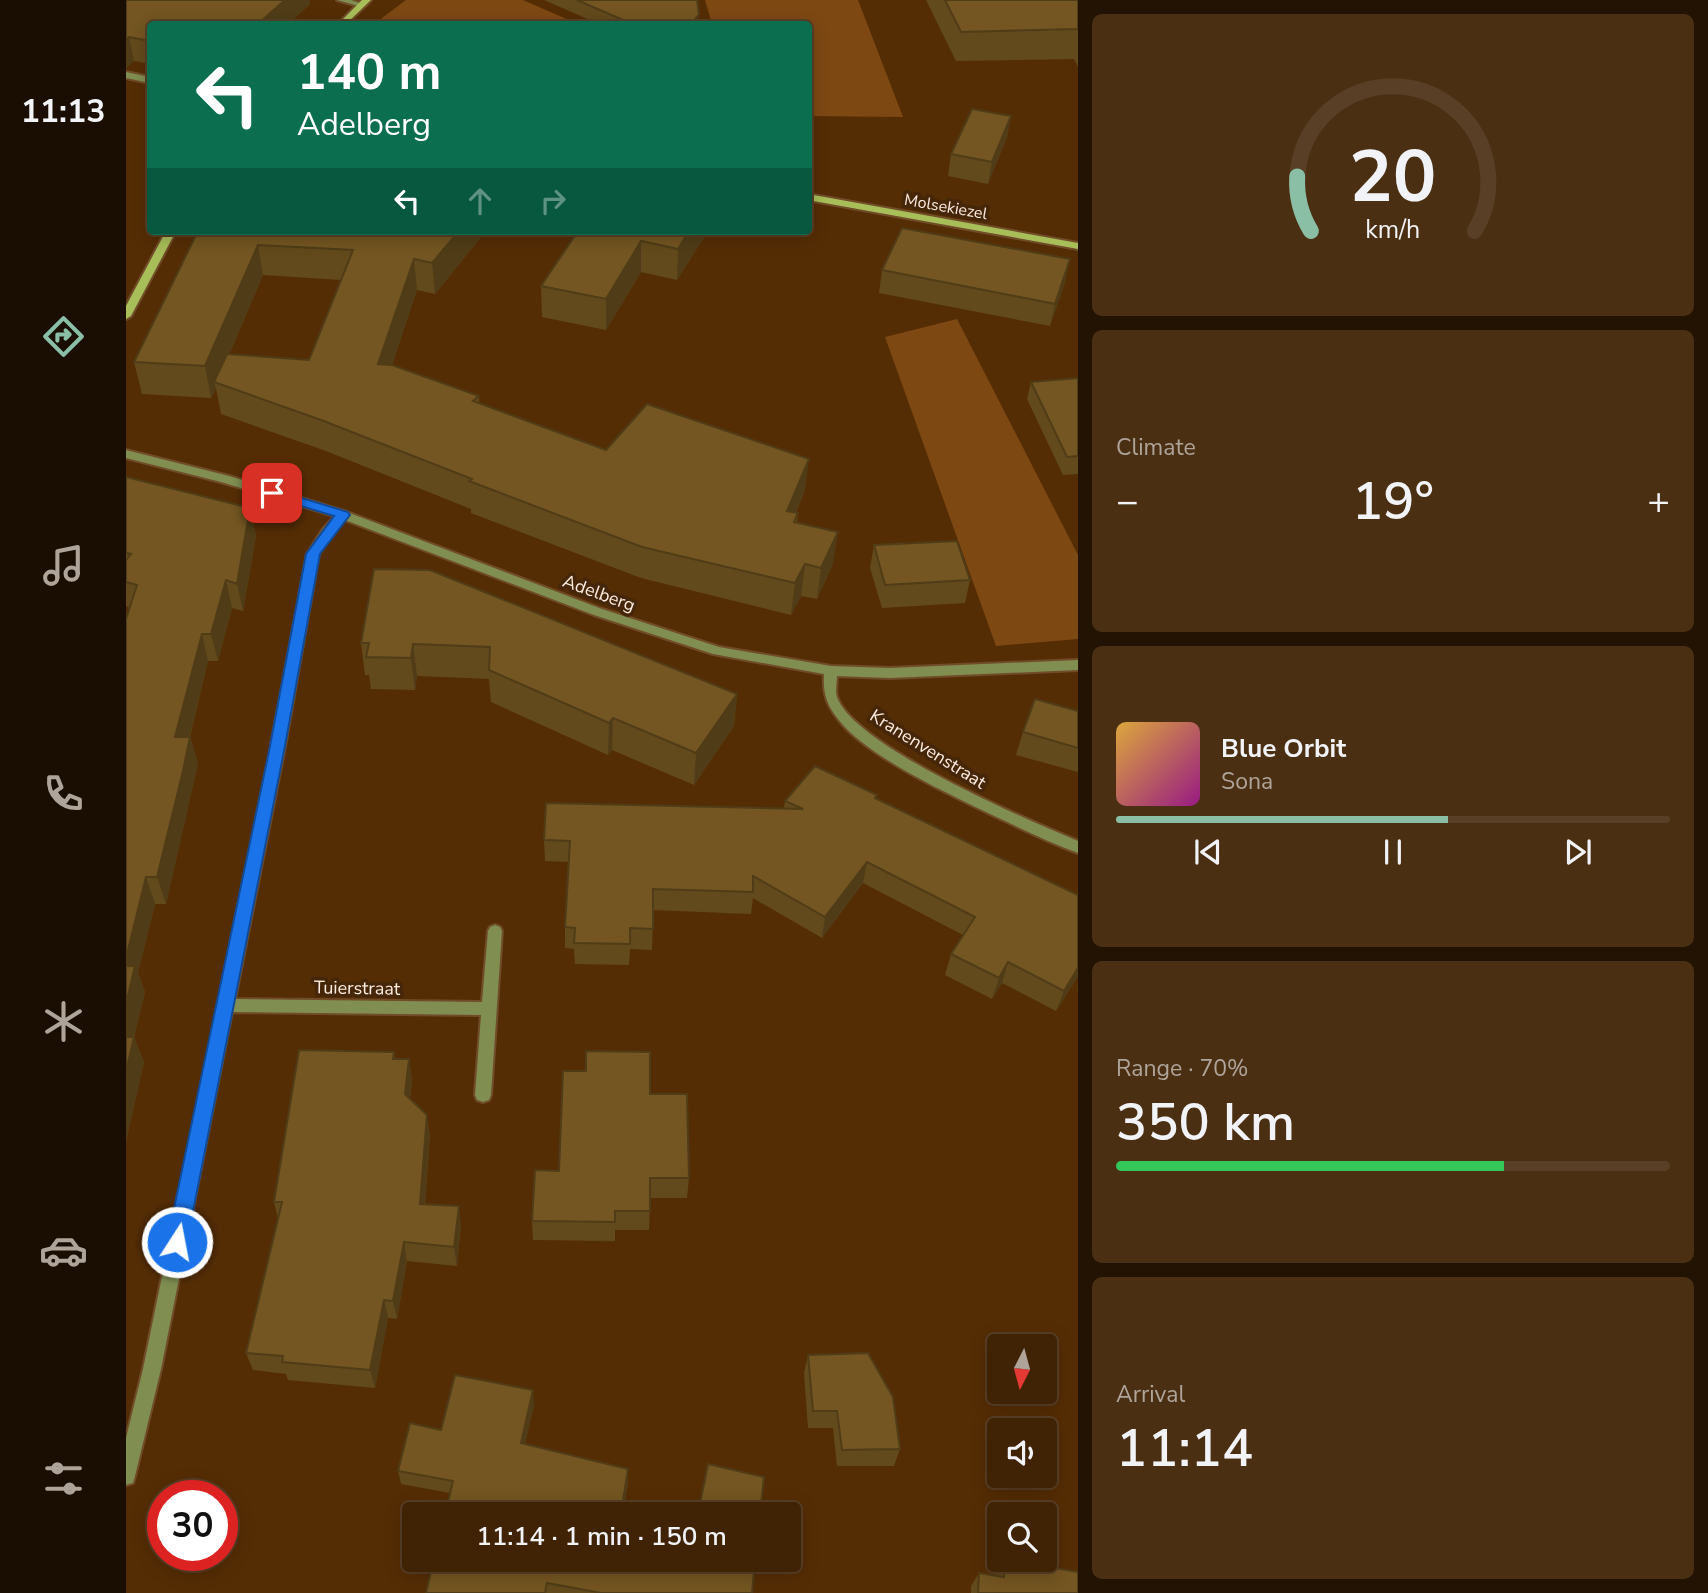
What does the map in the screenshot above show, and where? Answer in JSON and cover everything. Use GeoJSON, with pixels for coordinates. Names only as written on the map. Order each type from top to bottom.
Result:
{"type":"FeatureCollection","features":[{"type":"Feature","properties":{"kind":"main road"},"geometry":{"type":"LineString","coordinates":[[345,21],[364,2]]}},
{"type":"Feature","properties":{"kind":"main road","name":"Molsekiezel"},"geometry":{"type":"LineString","coordinates":[[812,198],[1078,246]]}},
{"type":"Feature","properties":{"kind":"main road"},"geometry":{"type":"LineString","coordinates":[[126,316],[169,235]]}},
{"type":"Feature","properties":{"kind":"street"},"geometry":{"type":"LineString","coordinates":[[341,0],[364,2]]}},
{"type":"Feature","properties":{"kind":"street"},"geometry":{"type":"LineString","coordinates":[[126,75],[147,79]]}},
{"type":"Feature","properties":{"kind":"street","name":"Adelberg"},"geometry":{"type":"LineString","coordinates":[[126,454],[225,479],[343,515],[598,612],[718,651],[831,671],[890,673],[1078,665]]}},
{"type":"Feature","properties":{"kind":"street"},"geometry":{"type":"LineString","coordinates":[[126,1476],[152,1370],[278,746],[313,554],[327,532],[343,515]]}},
{"type":"Feature","properties":{"kind":"street","name":"Kranenvenstraat"},"geometry":{"type":"LineString","coordinates":[[831,671],[832,699],[843,716],[865,737],[960,795],[1078,847]]}},
{"type":"Feature","properties":{"kind":"street"},"geometry":{"type":"LineString","coordinates":[[483,1095],[495,930]]}},
{"type":"Feature","properties":{"kind":"street","name":"Tuierstraat"},"geometry":{"type":"LineString","coordinates":[[225,1005],[488,1009]]}},
{"type":"Feature","properties":{"kind":"shaded area"},"geometry":{"type":"Polygon","coordinates":[[[406,0],[523,0],[571,21],[378,21],[406,0]]]}},
{"type":"Feature","properties":{"kind":"shaded area"},"geometry":{"type":"Polygon","coordinates":[[[705,0],[858,0],[903,117],[812,116],[812,21],[711,21],[705,0]]]}},
{"type":"Feature","properties":{"kind":"shaded area"},"geometry":{"type":"Polygon","coordinates":[[[957,319],[1078,555],[1078,639],[996,646],[885,337],[957,319]]]}},
{"type":"Feature","properties":{"kind":"building"},"geometry":{"type":"Polygon","coordinates":[[[126,0],[285,0],[261,21],[147,21],[147,40],[129,37],[126,39],[126,0]]]}},
{"type":"Feature","properties":{"kind":"building"},"geometry":{"type":"Polygon","coordinates":[[[577,0],[697,0],[699,14],[694,21],[625,21],[577,0]]]}},
{"type":"Feature","properties":{"kind":"building"},"geometry":{"type":"Polygon","coordinates":[[[945,0],[1078,0],[1078,29],[961,32],[945,0]]]}},
{"type":"Feature","properties":{"kind":"building"},"geometry":{"type":"Polygon","coordinates":[[[972,109],[1011,116],[992,162],[951,154],[972,109]]]}},
{"type":"Feature","properties":{"kind":"building"},"geometry":{"type":"Polygon","coordinates":[[[902,228],[1070,259],[1055,304],[882,270],[902,228]]]}},
{"type":"Feature","properties":{"kind":"building"},"geometry":{"type":"Polygon","coordinates":[[[196,235],[456,235],[432,263],[414,259],[378,364],[392,365],[479,396],[473,401],[606,450],[647,404],[809,459],[787,511],[798,513],[794,522],[838,532],[821,568],[805,564],[795,583],[642,547],[469,481],[472,479],[321,420],[214,382],[227,354],[309,360],[353,250],[258,245],[205,366],[134,362],[196,235]]]}},
{"type":"Feature","properties":{"kind":"building"},"geometry":{"type":"Polygon","coordinates":[[[575,235],[687,235],[678,249],[641,241],[606,299],[541,286],[575,235]]]}},
{"type":"Feature","properties":{"kind":"building"},"geometry":{"type":"Polygon","coordinates":[[[1078,378],[1078,456],[1067,457],[1031,382],[1078,378]]]}},
{"type":"Feature","properties":{"kind":"building"},"geometry":{"type":"Polygon","coordinates":[[[126,477],[250,508],[237,584],[226,580],[211,634],[202,634],[175,737],[190,737],[183,771],[157,877],[146,877],[126,958],[126,619],[137,585],[126,582],[126,560],[131,554],[126,553],[126,477]]]}},
{"type":"Feature","properties":{"kind":"building"},"geometry":{"type":"Polygon","coordinates":[[[957,541],[970,580],[885,585],[874,545],[957,541]]]}},
{"type":"Feature","properties":{"kind":"building"},"geometry":{"type":"Polygon","coordinates":[[[374,569],[430,570],[737,694],[696,753],[613,718],[609,723],[489,670],[490,647],[413,644],[411,658],[366,657],[369,643],[361,643],[374,569]]]}},
{"type":"Feature","properties":{"kind":"building"},"geometry":{"type":"Polygon","coordinates":[[[1035,699],[1078,711],[1078,748],[1023,732],[1035,699]]]}},
{"type":"Feature","properties":{"kind":"building"},"geometry":{"type":"Polygon","coordinates":[[[815,766],[877,795],[875,798],[1078,895],[1078,968],[1064,991],[1008,962],[999,978],[951,954],[975,917],[867,862],[825,917],[753,876],[753,892],[653,889],[653,929],[630,928],[630,944],[574,943],[575,928],[565,927],[570,841],[544,840],[546,803],[803,809],[785,801],[815,766]]]}},
{"type":"Feature","properties":{"kind":"building"},"geometry":{"type":"Polygon","coordinates":[[[126,966],[135,966],[126,1004],[126,966]]]}},
{"type":"Feature","properties":{"kind":"building"},"geometry":{"type":"Polygon","coordinates":[[[126,1037],[134,1037],[126,1072],[126,1037]]]}},
{"type":"Feature","properties":{"kind":"building"},"geometry":{"type":"Polygon","coordinates":[[[299,1050],[394,1052],[393,1059],[409,1059],[405,1094],[427,1115],[420,1204],[459,1206],[454,1247],[404,1242],[393,1301],[384,1300],[370,1370],[282,1362],[283,1356],[246,1353],[282,1202],[274,1202],[299,1050]]]}},
{"type":"Feature","properties":{"kind":"building"},"geometry":{"type":"Polygon","coordinates":[[[586,1051],[650,1052],[650,1094],[687,1094],[689,1178],[650,1178],[650,1211],[615,1211],[615,1222],[532,1221],[535,1170],[559,1171],[563,1071],[586,1071],[586,1051]]]}},
{"type":"Feature","properties":{"kind":"building"},"geometry":{"type":"Polygon","coordinates":[[[868,1353],[893,1397],[900,1449],[842,1450],[837,1411],[813,1411],[808,1355],[868,1353]]]}},
{"type":"Feature","properties":{"kind":"building"},"geometry":{"type":"Polygon","coordinates":[[[455,1375],[533,1390],[521,1443],[628,1469],[623,1502],[448,1502],[453,1481],[398,1471],[410,1423],[441,1430],[455,1375]]]}},
{"type":"Feature","properties":{"kind":"building"},"geometry":{"type":"Polygon","coordinates":[[[708,1464],[764,1477],[761,1502],[700,1502],[708,1464]]]}},
{"type":"Feature","properties":{"kind":"building"},"geometry":{"type":"Polygon","coordinates":[[[1057,1568],[1078,1572],[1078,1593],[978,1593],[979,1573],[1004,1577],[1004,1572],[1057,1572],[1057,1568]]]}},
{"type":"Feature","properties":{"kind":"building"},"geometry":{"type":"Polygon","coordinates":[[[431,1572],[754,1572],[752,1593],[601,1593],[547,1583],[545,1593],[426,1593],[431,1572]]]}},
{"type":"Feature","properties":{"kind":"route"},"geometry":{"type":"LineString","coordinates":[[177,1242],[278,746],[313,554],[327,532],[343,515],[272,493]]}}]}
